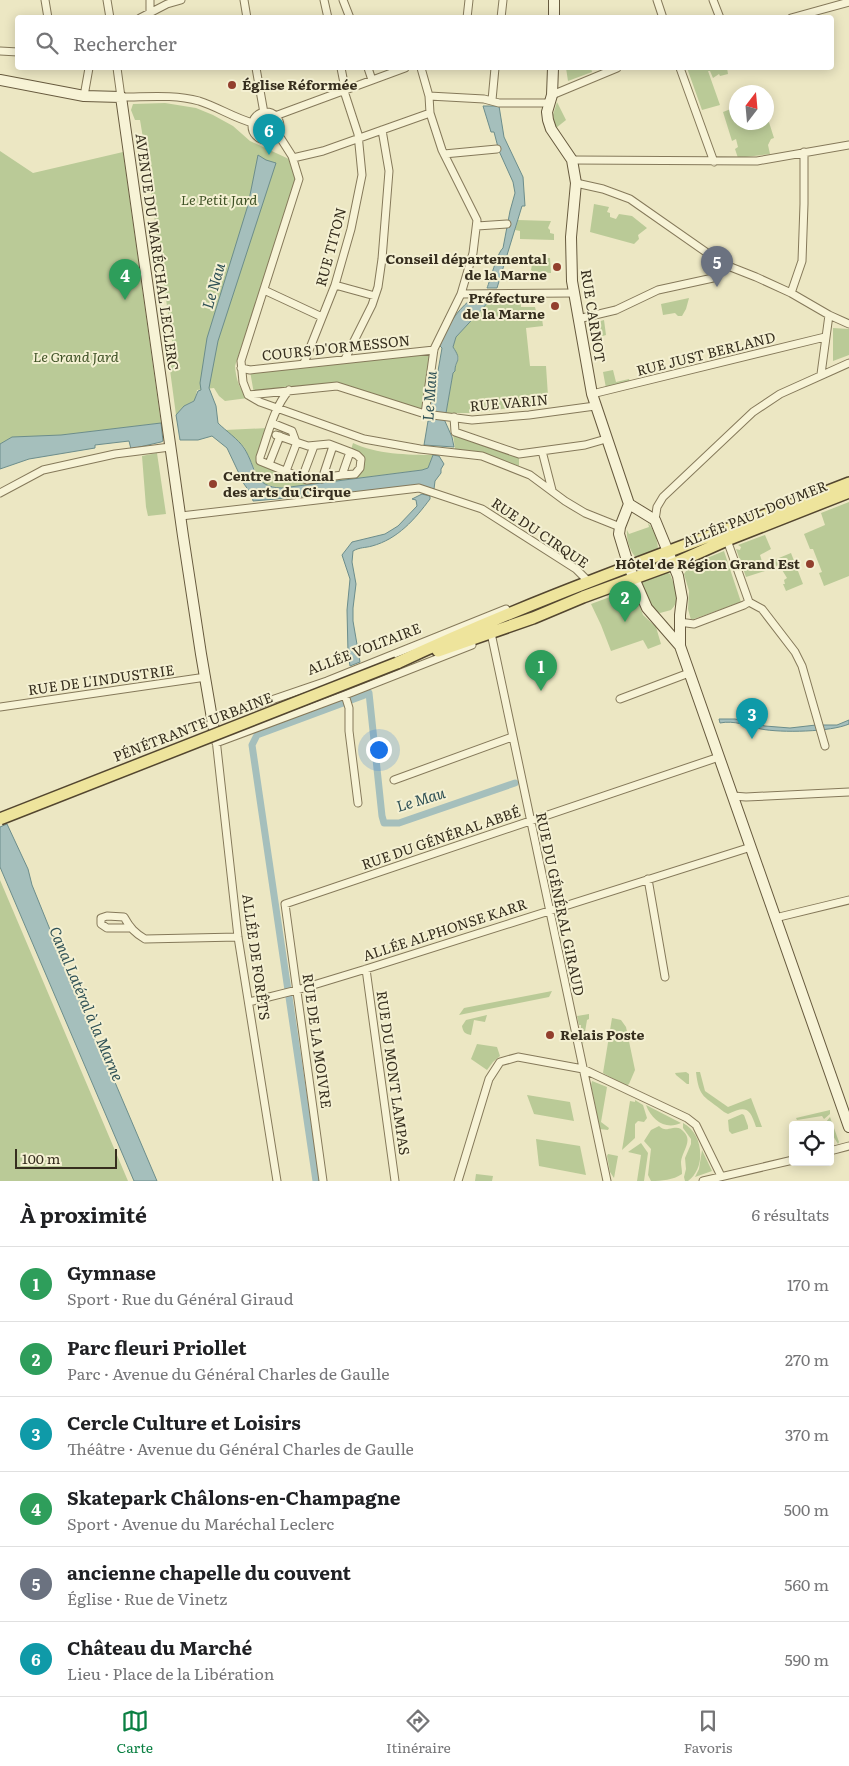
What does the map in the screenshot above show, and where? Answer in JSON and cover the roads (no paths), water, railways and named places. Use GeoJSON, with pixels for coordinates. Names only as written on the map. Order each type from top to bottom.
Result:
{"type":"FeatureCollection","features":[{"type":"Feature","properties":{"kind":"main road"},"geometry":{"type":"LineString","coordinates":[[554,0],[554,15]]}},
{"type":"Feature","properties":{"kind":"main road","name":"RUE CARNOT"},"geometry":{"type":"LineString","coordinates":[[552,70],[551,99],[547,112],[548,120],[551,129],[572,160],[576,183],[571,238],[573,293],[595,406],[629,504]]}},
{"type":"Feature","properties":{"kind":"main road"},"geometry":{"type":"LineString","coordinates":[[0,80],[84,96],[121,97]]}},
{"type":"Feature","properties":{"kind":"main road","name":"AVENUE DU MARÉCHAL LECLERC"},"geometry":{"type":"LineString","coordinates":[[121,97],[170,447]]}},
{"type":"Feature","properties":{"kind":"main road"},"geometry":{"type":"LineString","coordinates":[[170,447],[216,740]]}},
{"type":"Feature","properties":{"kind":"main road","name":"ALLÉE PAUL DOUMER"},"geometry":{"type":"LineString","coordinates":[[629,567],[849,483]]}},
{"type":"Feature","properties":{"kind":"main road","name":"ALLÉE PAUL DOUMER"},"geometry":{"type":"LineString","coordinates":[[634,579],[849,492]]}},
{"type":"Feature","properties":{"kind":"main road"},"geometry":{"type":"LineString","coordinates":[[680,646],[647,608],[629,567],[621,542],[621,524],[629,504],[652,518],[669,552],[681,589],[680,646],[849,1127]]}},
{"type":"Feature","properties":{"kind":"main road"},"geometry":{"type":"LineString","coordinates":[[621,524],[632,516],[652,518]]}},
{"type":"Feature","properties":{"kind":"main road","name":"ALLÉE VOLTAIRE"},"geometry":{"type":"LineString","coordinates":[[397,663],[466,631],[629,567]]}},
{"type":"Feature","properties":{"kind":"main road","name":"ALLÉE VOLTAIRE"},"geometry":{"type":"LineString","coordinates":[[397,663],[428,655],[491,633],[634,579]]}},
{"type":"Feature","properties":{"kind":"main road"},"geometry":{"type":"LineString","coordinates":[[664,627],[671,622],[679,622]]}},
{"type":"Feature","properties":{"kind":"main road","name":"PÉNÉTRANTE URBAINE"},"geometry":{"type":"LineString","coordinates":[[0,819],[397,663]]}},
{"type":"Feature","properties":{"kind":"street"},"geometry":{"type":"LineString","coordinates":[[45,0],[48,15]]}},
{"type":"Feature","properties":{"kind":"street"},"geometry":{"type":"LineString","coordinates":[[107,0],[110,15]]}},
{"type":"Feature","properties":{"kind":"street"},"geometry":{"type":"LineString","coordinates":[[150,0],[150,12]]}},
{"type":"Feature","properties":{"kind":"street"},"geometry":{"type":"LineString","coordinates":[[145,15],[167,4],[181,0]]}},
{"type":"Feature","properties":{"kind":"street"},"geometry":{"type":"LineString","coordinates":[[244,0],[247,15]]}},
{"type":"Feature","properties":{"kind":"street"},"geometry":{"type":"LineString","coordinates":[[324,0],[327,15]]}},
{"type":"Feature","properties":{"kind":"street"},"geometry":{"type":"LineString","coordinates":[[343,0],[349,15]]}},
{"type":"Feature","properties":{"kind":"street"},"geometry":{"type":"LineString","coordinates":[[468,15],[470,0]]}},
{"type":"Feature","properties":{"kind":"street"},"geometry":{"type":"LineString","coordinates":[[501,15],[503,0]]}},
{"type":"Feature","properties":{"kind":"street"},"geometry":{"type":"LineString","coordinates":[[657,0],[662,15]]}},
{"type":"Feature","properties":{"kind":"street"},"geometry":{"type":"LineString","coordinates":[[713,0],[719,15]]}},
{"type":"Feature","properties":{"kind":"street"},"geometry":{"type":"LineString","coordinates":[[802,15],[849,2]]}},
{"type":"Feature","properties":{"kind":"street"},"geometry":{"type":"LineString","coordinates":[[0,51],[15,52]]}},
{"type":"Feature","properties":{"kind":"street"},"geometry":{"type":"LineString","coordinates":[[84,96],[89,70]]}},
{"type":"Feature","properties":{"kind":"street"},"geometry":{"type":"LineString","coordinates":[[117,70],[121,97],[162,95],[181,97],[200,102],[253,124]]}},
{"type":"Feature","properties":{"kind":"street"},"geometry":{"type":"LineString","coordinates":[[256,70],[264,113]]}},
{"type":"Feature","properties":{"kind":"street","name":"RUE TITON"},"geometry":{"type":"LineString","coordinates":[[304,363],[335,285],[362,175],[358,136],[344,91],[341,70]]}},
{"type":"Feature","properties":{"kind":"street"},"geometry":{"type":"LineString","coordinates":[[369,70],[372,80]]}},
{"type":"Feature","properties":{"kind":"street"},"geometry":{"type":"LineString","coordinates":[[275,116],[280,127],[278,134],[271,139],[263,140],[256,135],[253,124],[257,116],[264,113],[275,116],[400,70]]}},
{"type":"Feature","properties":{"kind":"street"},"geometry":{"type":"LineString","coordinates":[[422,70],[429,96],[430,113],[444,154],[477,220],[473,253],[461,294],[434,350],[425,414]]}},
{"type":"Feature","properties":{"kind":"street"},"geometry":{"type":"LineString","coordinates":[[495,70],[496,101]]}},
{"type":"Feature","properties":{"kind":"street"},"geometry":{"type":"LineString","coordinates":[[429,96],[496,101],[551,99],[613,70]]}},
{"type":"Feature","properties":{"kind":"street"},"geometry":{"type":"LineString","coordinates":[[681,70],[714,162]]}},
{"type":"Feature","properties":{"kind":"street"},"geometry":{"type":"LineString","coordinates":[[293,158],[324,151],[358,136],[382,130],[430,113]]}},
{"type":"Feature","properties":{"kind":"street"},"geometry":{"type":"LineString","coordinates":[[345,359],[375,296],[382,259],[389,170],[382,130]]}},
{"type":"Feature","properties":{"kind":"street"},"geometry":{"type":"LineString","coordinates":[[278,134],[293,158],[299,179],[241,361],[248,395],[277,408],[364,439],[482,456],[530,474],[565,501],[585,513],[621,524]]}},
{"type":"Feature","properties":{"kind":"street"},"geometry":{"type":"LineString","coordinates":[[572,160],[758,161],[849,145]]}},
{"type":"Feature","properties":{"kind":"street"},"geometry":{"type":"LineString","coordinates":[[444,154],[497,149]]}},
{"type":"Feature","properties":{"kind":"street"},"geometry":{"type":"LineString","coordinates":[[791,293],[802,261],[804,152]]}},
{"type":"Feature","properties":{"kind":"street"},"geometry":{"type":"LineString","coordinates":[[576,183],[603,189],[630,199],[724,264],[791,293],[828,315],[849,324]]}},
{"type":"Feature","properties":{"kind":"street"},"geometry":{"type":"LineString","coordinates":[[477,226],[507,224]]}},
{"type":"Feature","properties":{"kind":"street"},"geometry":{"type":"LineString","coordinates":[[578,319],[616,310],[658,290],[713,278],[724,264]]}},
{"type":"Feature","properties":{"kind":"street"},"geometry":{"type":"LineString","coordinates":[[335,285],[375,296]]}},
{"type":"Feature","properties":{"kind":"street"},"geometry":{"type":"LineString","coordinates":[[264,290],[322,317]]}},
{"type":"Feature","properties":{"kind":"street"},"geometry":{"type":"LineString","coordinates":[[461,294],[573,293]]}},
{"type":"Feature","properties":{"kind":"street"},"geometry":{"type":"LineString","coordinates":[[821,374],[828,315]]}},
{"type":"Feature","properties":{"kind":"street","name":"RUE JUST BERLAND"},"geometry":{"type":"LineString","coordinates":[[592,394],[825,337]]}},
{"type":"Feature","properties":{"kind":"street","name":"COURS D'ORMESSON"},"geometry":{"type":"LineString","coordinates":[[241,368],[250,370],[434,350]]}},
{"type":"Feature","properties":{"kind":"street"},"geometry":{"type":"LineString","coordinates":[[652,518],[663,497],[753,412],[780,394],[849,363]]}},
{"type":"Feature","properties":{"kind":"street","name":"RUE VARIN"},"geometry":{"type":"LineString","coordinates":[[248,395],[337,386],[425,414],[472,420],[530,415],[595,406]]}},
{"type":"Feature","properties":{"kind":"street"},"geometry":{"type":"LineString","coordinates":[[272,423],[275,433],[297,442],[308,446],[329,444],[357,454],[361,459],[360,468],[355,474],[342,474],[307,480],[260,461],[260,457],[277,408],[288,390]]}},
{"type":"Feature","properties":{"kind":"street"},"geometry":{"type":"LineString","coordinates":[[277,408],[278,392]]}},
{"type":"Feature","properties":{"kind":"street"},"geometry":{"type":"LineString","coordinates":[[454,417],[455,432],[519,454],[585,445],[606,439]]}},
{"type":"Feature","properties":{"kind":"street"},"geometry":{"type":"LineString","coordinates":[[272,423],[292,431],[297,442],[286,472]]}},
{"type":"Feature","properties":{"kind":"street"},"geometry":{"type":"LineString","coordinates":[[268,436],[279,435]]}},
{"type":"Feature","properties":{"kind":"street"},"geometry":{"type":"LineString","coordinates":[[269,464],[279,435]]}},
{"type":"Feature","properties":{"kind":"street"},"geometry":{"type":"LineString","coordinates":[[302,478],[314,446]]}},
{"type":"Feature","properties":{"kind":"street"},"geometry":{"type":"LineString","coordinates":[[322,478],[333,446]]}},
{"type":"Feature","properties":{"kind":"street"},"geometry":{"type":"LineString","coordinates":[[0,493],[43,470],[115,454],[170,447]]}},
{"type":"Feature","properties":{"kind":"street"},"geometry":{"type":"LineString","coordinates":[[542,451],[552,491]]}},
{"type":"Feature","properties":{"kind":"street"},"geometry":{"type":"LineString","coordinates":[[342,474],[350,452]]}},
{"type":"Feature","properties":{"kind":"street","name":"RUE DU CIRQUE"},"geometry":{"type":"LineString","coordinates":[[181,516],[419,488],[482,508],[576,569],[589,582]]}},
{"type":"Feature","properties":{"kind":"street"},"geometry":{"type":"LineString","coordinates":[[727,540],[749,602],[762,609],[802,666],[825,746]]}},
{"type":"Feature","properties":{"kind":"street"},"geometry":{"type":"LineString","coordinates":[[679,622],[694,624],[744,606],[749,602]]}},
{"type":"Feature","properties":{"kind":"street","name":"ALLÉE VOLTAIRE"},"geometry":{"type":"LineString","coordinates":[[213,720],[327,681],[506,609],[517,606],[526,607]]}},
{"type":"Feature","properties":{"kind":"street","name":"ALLÉE VOLTAIRE"},"geometry":{"type":"LineString","coordinates":[[216,740],[345,697],[458,651],[491,633]]}},
{"type":"Feature","properties":{"kind":"street","name":"RUE DU GÉNÉRAL GIRAUD"},"geometry":{"type":"LineString","coordinates":[[491,633],[548,910],[607,1181]]}},
{"type":"Feature","properties":{"kind":"street"},"geometry":{"type":"LineString","coordinates":[[620,699],[689,673]]}},
{"type":"Feature","properties":{"kind":"street","name":"RUE DE L'INDUSTRIE"},"geometry":{"type":"LineString","coordinates":[[0,707],[206,677]]}},
{"type":"Feature","properties":{"kind":"street"},"geometry":{"type":"LineString","coordinates":[[345,697],[349,708],[349,731],[358,803]]}},
{"type":"Feature","properties":{"kind":"street"},"geometry":{"type":"LineString","coordinates":[[394,780],[512,737]]}},
{"type":"Feature","properties":{"kind":"street","name":"ALLÉE DE FORÊTS"},"geometry":{"type":"LineString","coordinates":[[216,740],[238,937],[277,1181]]}},
{"type":"Feature","properties":{"kind":"street","name":"RUE DU GÉNÉRAL ABBÉ"},"geometry":{"type":"LineString","coordinates":[[285,904],[719,757]]}},
{"type":"Feature","properties":{"kind":"street"},"geometry":{"type":"LineString","coordinates":[[733,796],[849,792]]}},
{"type":"Feature","properties":{"kind":"street","name":"ALLÉE ALPHONSE KARR"},"geometry":{"type":"LineString","coordinates":[[249,1002],[366,969],[750,847]]}},
{"type":"Feature","properties":{"kind":"street"},"geometry":{"type":"LineString","coordinates":[[648,879],[666,977]]}},
{"type":"Feature","properties":{"kind":"street"},"geometry":{"type":"LineString","coordinates":[[775,918],[849,900]]}},
{"type":"Feature","properties":{"kind":"street","name":"RUE DE LA MOIVRE"},"geometry":{"type":"LineString","coordinates":[[285,904],[323,1181]]}},
{"type":"Feature","properties":{"kind":"street"},"geometry":{"type":"LineString","coordinates":[[130,928],[145,939],[238,937]]}},
{"type":"Feature","properties":{"kind":"street","name":"RUE DU MONT LAMPAS"},"geometry":{"type":"LineString","coordinates":[[366,969],[395,1181]]}},
{"type":"Feature","properties":{"kind":"street"},"geometry":{"type":"LineString","coordinates":[[458,1181],[489,1079],[500,1062],[518,1057],[583,1069],[685,1117],[696,1125],[721,1176]]}},
{"type":"Feature","properties":{"kind":"street"},"geometry":{"type":"LineString","coordinates":[[834,1150],[849,1146]]}},
{"type":"Feature","properties":{"kind":"street"},"geometry":{"type":"LineString","coordinates":[[703,1181],[789,1161]]}},
{"type":"Feature","properties":{"kind":"water"},"geometry":{"type":"Polygon","coordinates":[[[483,106],[499,106],[504,137],[523,177],[525,206],[522,206],[497,288],[487,288],[496,261],[503,248],[515,193],[513,182],[499,151],[494,132],[491,132],[483,106]]]}},
{"type":"Feature","properties":{"kind":"water"},"geometry":{"type":"Polygon","coordinates":[[[258,155],[276,163],[218,341],[209,388],[216,406],[218,423],[244,448],[260,480],[272,487],[282,488],[422,470],[428,468],[433,455],[439,456],[444,464],[441,473],[435,481],[434,489],[419,486],[253,501],[252,495],[244,484],[227,448],[212,436],[198,440],[180,440],[176,415],[184,406],[194,401],[198,391],[201,390],[200,383],[207,338],[248,205],[258,155]]]}},
{"type":"Feature","properties":{"kind":"water"},"geometry":{"type":"Polygon","coordinates":[[[493,297],[456,337],[453,347],[458,358],[453,373],[446,413],[437,412],[430,406],[442,348],[440,346],[445,333],[456,315],[470,300],[493,297]]]}},
{"type":"Feature","properties":{"kind":"water"},"geometry":{"type":"Polygon","coordinates":[[[438,418],[444,419],[454,447],[424,445],[428,421],[438,418]]]}},
{"type":"Feature","properties":{"kind":"water"},"geometry":{"type":"Polygon","coordinates":[[[161,423],[163,441],[161,442],[131,449],[129,441],[95,445],[95,448],[29,459],[0,469],[0,444],[12,437],[61,435],[161,423]]]}},
{"type":"Feature","properties":{"kind":"water"},"geometry":{"type":"Polygon","coordinates":[[[422,494],[430,496],[430,499],[418,514],[398,533],[381,543],[353,551],[352,562],[356,584],[353,621],[360,662],[350,666],[347,610],[350,579],[342,555],[352,542],[385,534],[398,526],[417,506],[416,500],[412,499],[422,494]]]}},
{"type":"Feature","properties":{"kind":"water"},"geometry":{"type":"Polygon","coordinates":[[[719,719],[735,719],[765,726],[790,728],[837,725],[849,720],[849,724],[830,729],[781,731],[761,729],[736,723],[720,723],[719,719]]]}},
{"type":"Feature","properties":{"kind":"water"},"geometry":{"type":"Polygon","coordinates":[[[7,824],[28,869],[32,885],[51,932],[157,1181],[134,1181],[0,867],[0,827],[7,824]]]}},
{"type":"Feature","properties":{"kind":"waterway","name":"Le Mau"},"geometry":{"type":"LineString","coordinates":[[361,692],[362,696],[369,693],[384,823],[399,823],[515,783]]}},
{"type":"Feature","properties":{"kind":"waterway"},"geometry":{"type":"LineString","coordinates":[[316,1181],[252,745],[257,735],[362,696]]}},
{"type":"Feature","properties":{"kind":"place","name":"Église Réformée"},"geometry":{"type":"Point","coordinates":[232,85]}},
{"type":"Feature","properties":{"kind":"place","name":"Château du Marché"},"geometry":{"type":"Point","coordinates":[269,155]}},
{"type":"Feature","properties":{"kind":"place","name":"Conseil départemental de la Marne"},"geometry":{"type":"Point","coordinates":[557,267]}},
{"type":"Feature","properties":{"kind":"place","name":"ancienne chapelle du couvent"},"geometry":{"type":"Point","coordinates":[717,287]}},
{"type":"Feature","properties":{"kind":"place","name":"Skatepark Châlons-en-Champagne"},"geometry":{"type":"Point","coordinates":[125,300]}},
{"type":"Feature","properties":{"kind":"place","name":"Préfecture de la Marne"},"geometry":{"type":"Point","coordinates":[555,306]}},
{"type":"Feature","properties":{"kind":"place","name":"Centre national des arts du Cirque"},"geometry":{"type":"Point","coordinates":[213,484]}},
{"type":"Feature","properties":{"kind":"place","name":"Hôtel de Région Grand Est"},"geometry":{"type":"Point","coordinates":[810,564]}},
{"type":"Feature","properties":{"kind":"place","name":"Parc fleuri Priollet"},"geometry":{"type":"Point","coordinates":[625,622]}},
{"type":"Feature","properties":{"kind":"place","name":"Gymnase"},"geometry":{"type":"Point","coordinates":[541,691]}},
{"type":"Feature","properties":{"kind":"place","name":"Cercle Culture et Loisirs"},"geometry":{"type":"Point","coordinates":[752,739]}},
{"type":"Feature","properties":{"kind":"place","name":"Relais Poste"},"geometry":{"type":"Point","coordinates":[550,1035]}},
{"type":"Feature","properties":{"kind":"park label","name":"Le Petit Jard"},"geometry":{"type":"Point","coordinates":[219,200]}},
{"type":"Feature","properties":{"kind":"park label","name":"Le Grand Jard"},"geometry":{"type":"Point","coordinates":[76,357]}},
{"type":"Feature","properties":{"kind":"water label","name":"Le Nau"},"geometry":{"type":"Point","coordinates":[214,286]}},
{"type":"Feature","properties":{"kind":"water label","name":"Canal Latéral à la Marne"},"geometry":{"type":"Point","coordinates":[86,1004]}}]}
